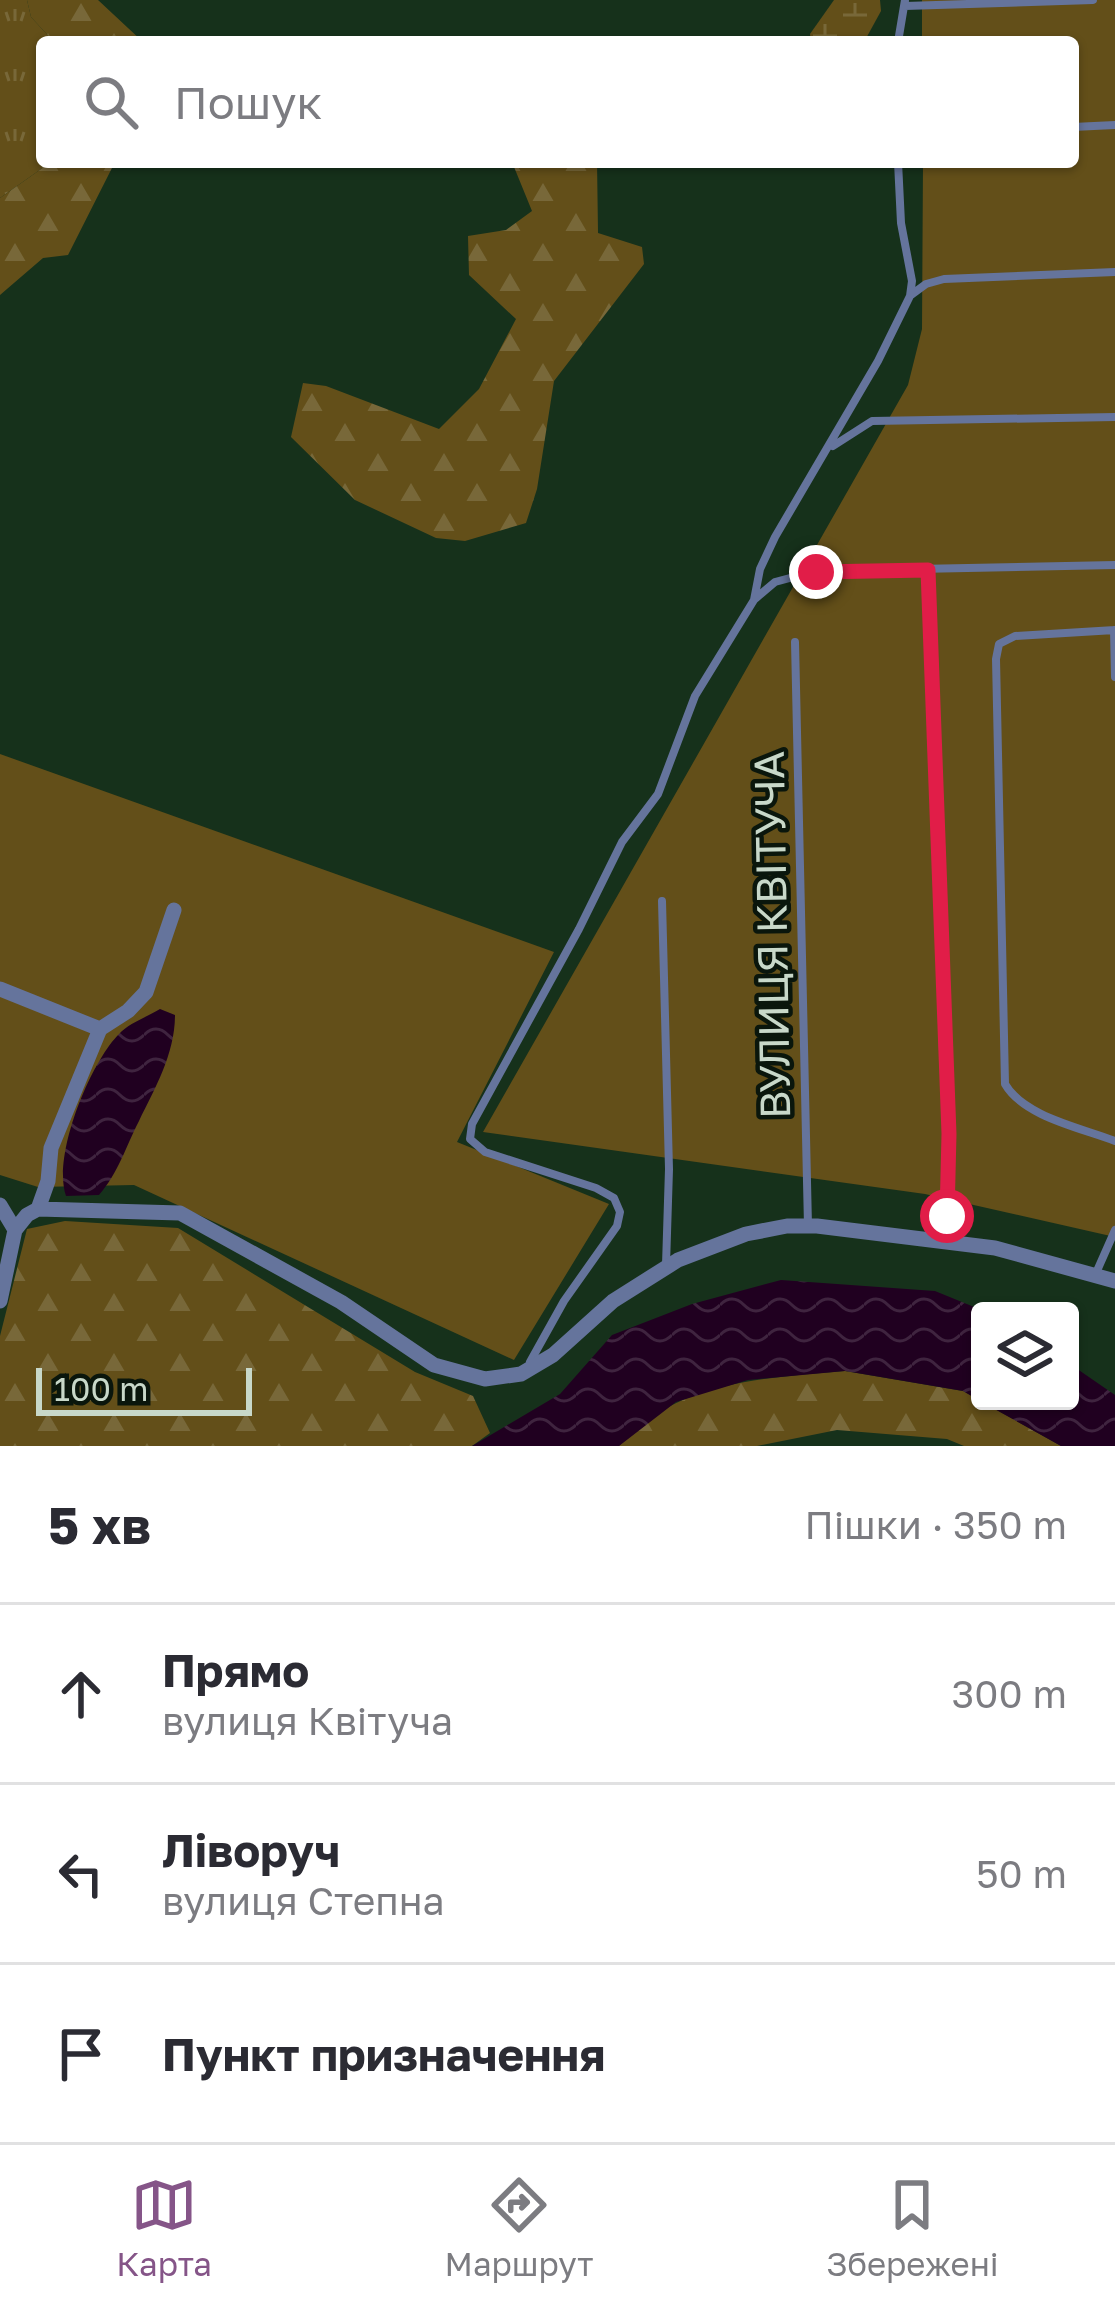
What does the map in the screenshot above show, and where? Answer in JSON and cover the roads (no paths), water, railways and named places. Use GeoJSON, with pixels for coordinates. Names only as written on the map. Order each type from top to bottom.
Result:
{"type":"FeatureCollection","features":[{"type":"Feature","properties":{"kind":"street"},"geometry":{"type":"LineString","coordinates":[[38,1209],[49,1181],[51,1148],[100,1029],[146,992],[174,910]]}},
{"type":"Feature","properties":{"kind":"street"},"geometry":{"type":"LineString","coordinates":[[0,988],[100,1029]]}},
{"type":"Feature","properties":{"kind":"street"},"geometry":{"type":"LineString","coordinates":[[0,1205],[15,1230]]}},
{"type":"Feature","properties":{"kind":"street"},"geometry":{"type":"LineString","coordinates":[[0,1301],[15,1230],[26,1214],[38,1209],[180,1213],[341,1302],[434,1365],[485,1379],[521,1374],[553,1355],[613,1301],[666,1268],[746,1234],[808,1226],[995,1248],[1115,1282]]}},
{"type":"Feature","properties":{"kind":"lane"},"geometry":{"type":"LineString","coordinates":[[899,36],[905,3],[1093,0]]}},
{"type":"Feature","properties":{"kind":"lane"},"geometry":{"type":"LineString","coordinates":[[1079,127],[1115,125]]}},
{"type":"Feature","properties":{"kind":"lane"},"geometry":{"type":"LineString","coordinates":[[754,600],[760,569],[775,537],[878,361],[910,296],[913,281],[898,168]]}},
{"type":"Feature","properties":{"kind":"lane"},"geometry":{"type":"LineString","coordinates":[[910,296],[944,279],[1115,272]]}},
{"type":"Feature","properties":{"kind":"lane"},"geometry":{"type":"LineString","coordinates":[[827,451],[872,421],[1115,417]]}},
{"type":"Feature","properties":{"kind":"lane"},"geometry":{"type":"LineString","coordinates":[[521,1374],[616,1226],[620,1212],[614,1198],[596,1188],[485,1152],[470,1139],[472,1124],[580,929],[622,842],[658,794],[695,696],[754,600],[776,581],[798,574],[1115,565]]}},
{"type":"Feature","properties":{"kind":"lane"},"geometry":{"type":"LineString","coordinates":[[928,570],[949,1243]]}},
{"type":"Feature","properties":{"kind":"lane"},"geometry":{"type":"LineString","coordinates":[[1115,677],[1114,630],[1015,636],[999,644],[1005,1084],[1017,1100],[1032,1108],[1115,1141]]}},
{"type":"Feature","properties":{"kind":"lane","name":"ВУЛИЦЯ КВІТУЧА"},"geometry":{"type":"LineString","coordinates":[[795,642],[808,1226]]}},
{"type":"Feature","properties":{"kind":"lane"},"geometry":{"type":"LineString","coordinates":[[662,901],[669,1169],[666,1268]]}},
{"type":"Feature","properties":{"kind":"lane"},"geometry":{"type":"LineString","coordinates":[[1095,1276],[1115,1230]]}},
{"type":"Feature","properties":{"kind":"water"},"geometry":{"type":"Polygon","coordinates":[[[160,1009],[175,1015],[172,1043],[117,1169],[99,1195],[66,1196],[64,1158],[86,1087],[123,1030],[160,1009]]]}},
{"type":"Feature","properties":{"kind":"water"},"geometry":{"type":"Polygon","coordinates":[[[781,1280],[935,1291],[971,1306],[971,1396],[845,1371],[748,1380],[676,1402],[619,1446],[472,1446],[560,1394],[612,1335],[692,1304],[781,1280]]]}},
{"type":"Feature","properties":{"kind":"water"},"geometry":{"type":"Polygon","coordinates":[[[1079,1370],[1115,1395],[1115,1446],[1061,1446],[996,1410],[1079,1410],[1079,1370]]]}}]}
